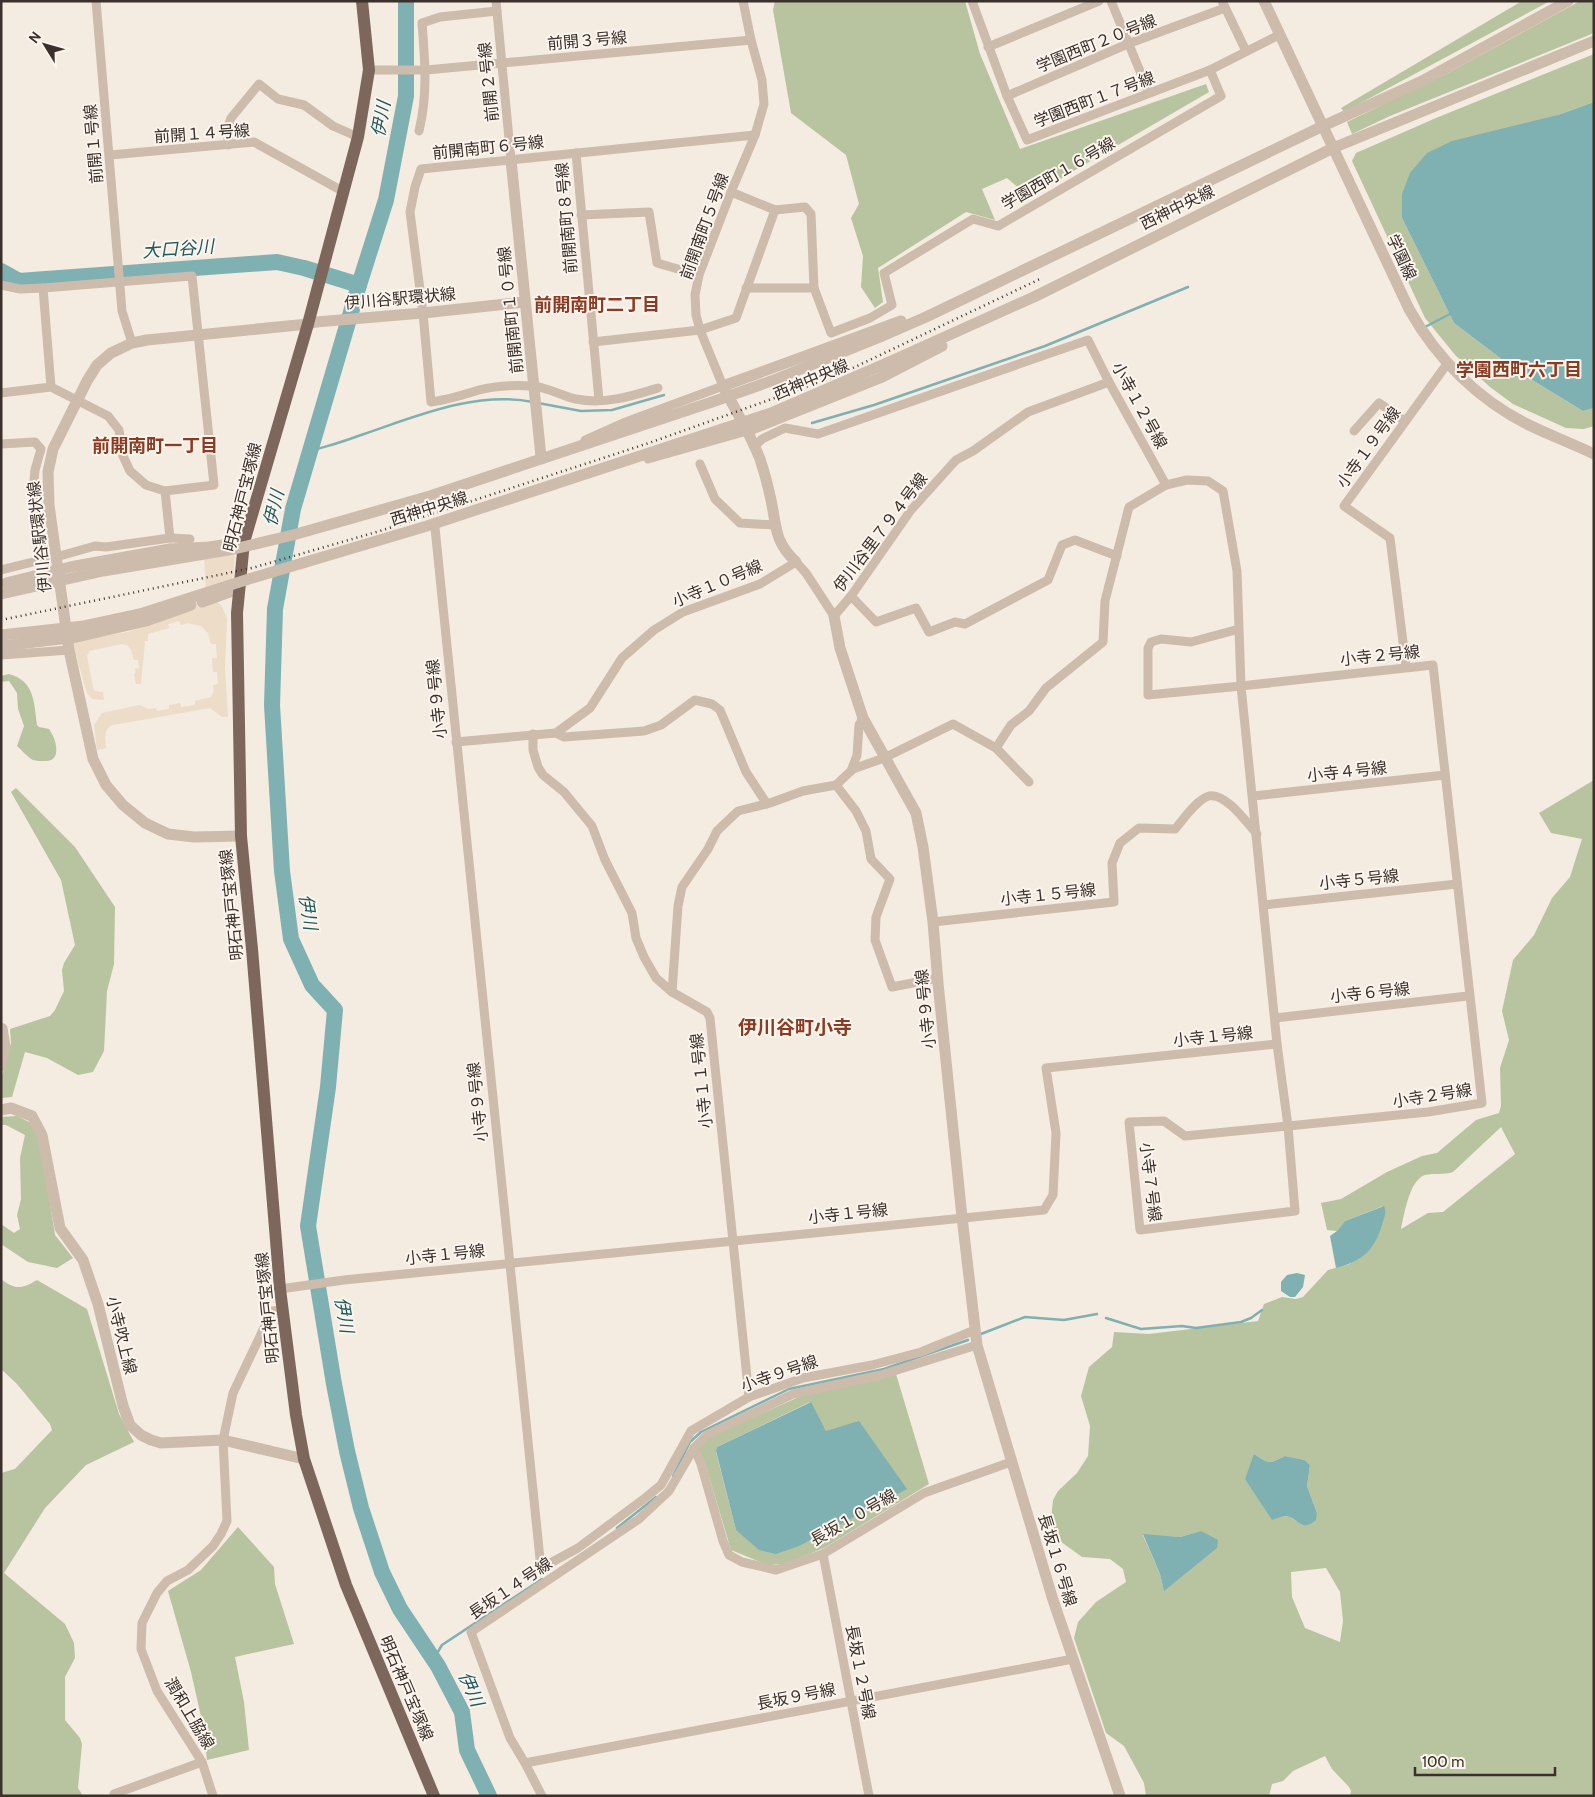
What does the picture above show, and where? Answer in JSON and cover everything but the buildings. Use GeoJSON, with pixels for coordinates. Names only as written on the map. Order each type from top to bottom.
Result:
{"type":"FeatureCollection","features":[{"type":"Feature","properties":{"kind":"main road","name":"明石神戸宝塚線"},"geometry":{"type":"LineString","coordinates":[[362,1],[374,70],[344,192],[321,272],[312,323],[244,542],[244,586],[237,613],[241,836],[280,1288],[296,1415],[304,1459],[346,1585],[434,1796]]}},
{"type":"Feature","properties":{"kind":"street","name":"前開１号線"},"geometry":{"type":"LineString","coordinates":[[96,1],[98,44],[110,155],[122,311],[132,343]]}},
{"type":"Feature","properties":{"kind":"street","name":"前開２号線"},"geometry":{"type":"LineString","coordinates":[[496,1],[511,160]]}},
{"type":"Feature","properties":{"kind":"street","name":"前開南町５号線"},"geometry":{"type":"LineString","coordinates":[[723,386],[700,330],[696,315],[695,295],[699,275],[731,192],[756,135],[764,104],[762,80],[743,1]]}},
{"type":"Feature","properties":{"kind":"street","name":"学園西町１７号線"},"geometry":{"type":"LineString","coordinates":[[972,1],[1007,96],[1027,140],[1210,70],[1279,35]]}},
{"type":"Feature","properties":{"kind":"street"},"geometry":{"type":"LineString","coordinates":[[988,46],[1099,1]]}},
{"type":"Feature","properties":{"kind":"street"},"geometry":{"type":"LineString","coordinates":[[1112,1],[1149,93]]}},
{"type":"Feature","properties":{"kind":"street","name":"学園線"},"geometry":{"type":"LineString","coordinates":[[1264,1],[1419,328],[1447,364],[1491,403],[1530,425],[1594,454]]}},
{"type":"Feature","properties":{"kind":"street","name":"西神中央線"},"geometry":{"type":"LineString","coordinates":[[3,588],[234,549],[293,535],[430,496],[766,383],[880,338],[1323,126],[1422,81],[1568,1]]}},
{"type":"Feature","properties":{"kind":"street"},"geometry":{"type":"LineString","coordinates":[[1223,4],[1246,51]]}},
{"type":"Feature","properties":{"kind":"street","name":"学園西町２０号線"},"geometry":{"type":"LineString","coordinates":[[1007,96],[1223,4]]}},
{"type":"Feature","properties":{"kind":"street"},"geometry":{"type":"LineString","coordinates":[[419,131],[424,109],[426,70],[422,23],[440,17],[497,11]]}},
{"type":"Feature","properties":{"kind":"street","name":"前開３号線"},"geometry":{"type":"LineString","coordinates":[[374,70],[426,70],[751,40]]}},
{"type":"Feature","properties":{"kind":"street","name":"西神中央線"},"geometry":{"type":"LineString","coordinates":[[1,635],[84,626],[140,614],[252,578],[427,526],[772,413],[887,364],[1036,296],[1333,148],[1594,41]]}},
{"type":"Feature","properties":{"kind":"street","name":"学園西町１６号線"},"geometry":{"type":"LineString","coordinates":[[814,288],[831,333],[870,318],[892,305],[884,273],[973,218],[998,226],[1221,96],[1210,70]]}},
{"type":"Feature","properties":{"kind":"street"},"geometry":{"type":"LineString","coordinates":[[228,145],[230,118],[259,84],[278,99],[304,105],[333,126],[358,137]]}},
{"type":"Feature","properties":{"kind":"street","name":"前開南町６号線"},"geometry":{"type":"LineString","coordinates":[[658,388],[615,400],[579,400],[535,388],[480,390],[431,402],[423,313],[410,212],[421,169],[756,135]]}},
{"type":"Feature","properties":{"kind":"street","name":"前開１４号線"},"geometry":{"type":"LineString","coordinates":[[110,155],[254,142],[344,192]]}},
{"type":"Feature","properties":{"kind":"street","name":"前開南町８号線"},"geometry":{"type":"LineString","coordinates":[[576,153],[599,400]]}},
{"type":"Feature","properties":{"kind":"street","name":"前開南町１０号線"},"geometry":{"type":"LineString","coordinates":[[511,160],[541,457]]}},
{"type":"Feature","properties":{"kind":"street"},"geometry":{"type":"LineString","coordinates":[[731,192],[775,210],[805,207],[812,214],[814,288],[746,288]]}},
{"type":"Feature","properties":{"kind":"street"},"geometry":{"type":"LineString","coordinates":[[593,342],[700,330],[736,318],[775,210]]}},
{"type":"Feature","properties":{"kind":"street"},"geometry":{"type":"LineString","coordinates":[[581,215],[649,212],[657,262],[699,275]]}},
{"type":"Feature","properties":{"kind":"street"},"geometry":{"type":"LineString","coordinates":[[1,393],[50,387],[108,416],[119,430],[123,456],[130,472],[146,485],[165,491],[214,485],[192,276],[43,288],[20,289],[2,287]]}},
{"type":"Feature","properties":{"kind":"street"},"geometry":{"type":"LineString","coordinates":[[43,288],[50,387]]}},
{"type":"Feature","properties":{"kind":"street"},"geometry":{"type":"LineString","coordinates":[[723,386],[986,288]]}},
{"type":"Feature","properties":{"kind":"street"},"geometry":{"type":"LineString","coordinates":[[747,431],[880,378],[977,329],[1036,296]]}},
{"type":"Feature","properties":{"kind":"street","name":"伊川谷駅環状線"},"geometry":{"type":"LineString","coordinates":[[241,836],[194,838],[168,834],[145,823],[123,805],[106,785],[93,759],[68,650],[49,505],[48,472],[53,449],[78,400],[97,365],[111,352],[132,343],[199,334],[525,302]]}},
{"type":"Feature","properties":{"kind":"street","name":"小寺１２号線"},"geometry":{"type":"LineString","coordinates":[[754,447],[762,439],[785,428],[818,434],[1088,340],[1166,485]]}},
{"type":"Feature","properties":{"kind":"street","name":"小寺１９号線"},"geometry":{"type":"LineString","coordinates":[[1406,666],[1390,538],[1344,506],[1447,364]]}},
{"type":"Feature","properties":{"kind":"street","name":"伊川谷里７９４号線"},"geometry":{"type":"LineString","coordinates":[[834,616],[851,596],[911,510],[956,460],[973,451],[1028,412],[1109,382]]}},
{"type":"Feature","properties":{"kind":"street","name":"西神中央線"},"geometry":{"type":"LineString","coordinates":[[244,542],[419,496],[541,457],[623,423],[723,386]]}},
{"type":"Feature","properties":{"kind":"street","name":"小寺９号線"},"geometry":{"type":"LineString","coordinates":[[435,528],[540,1559],[546,1574],[661,1485],[691,1431],[749,1397],[802,1378],[818,1381],[920,1352],[976,1330],[962,1217],[933,922],[923,847],[916,813],[863,718],[840,648],[834,616],[806,573],[780,542],[774,525],[771,500],[760,460],[723,386]]}},
{"type":"Feature","properties":{"kind":"street"},"geometry":{"type":"LineString","coordinates":[[1354,431],[1379,403],[1405,421]]}},
{"type":"Feature","properties":{"kind":"street","name":"西神中央線"},"geometry":{"type":"LineString","coordinates":[[244,586],[435,528],[640,461],[747,431]]}},
{"type":"Feature","properties":{"kind":"street"},"geometry":{"type":"LineString","coordinates":[[1,444],[35,442],[41,449],[35,470],[33,492],[45,559],[1,570]]}},
{"type":"Feature","properties":{"kind":"street"},"geometry":{"type":"LineString","coordinates":[[700,464],[715,499],[740,524],[774,525]]}},
{"type":"Feature","properties":{"kind":"street"},"geometry":{"type":"LineString","coordinates":[[996,748],[1011,725],[1029,711],[1046,688],[1103,642],[1105,601],[1129,507],[1166,485],[1187,480],[1208,481],[1223,491],[1237,571],[1241,686],[1274,1018],[1288,1126]]}},
{"type":"Feature","properties":{"kind":"street"},"geometry":{"type":"LineString","coordinates":[[165,491],[170,544]]}},
{"type":"Feature","properties":{"kind":"street"},"geometry":{"type":"LineString","coordinates":[[3,588],[70,567],[190,539]]}},
{"type":"Feature","properties":{"kind":"street"},"geometry":{"type":"LineString","coordinates":[[851,596],[876,622],[916,608],[929,632],[955,622],[965,624],[1048,580],[1062,545],[1075,540],[1117,556]]}},
{"type":"Feature","properties":{"kind":"street"},"geometry":{"type":"LineString","coordinates":[[56,557],[95,546],[170,544],[209,547],[244,542]]}},
{"type":"Feature","properties":{"kind":"street","name":"小寺１０号線"},"geometry":{"type":"LineString","coordinates":[[556,733],[590,708],[622,658],[654,630],[683,612],[760,584],[796,562]]}},
{"type":"Feature","properties":{"kind":"street"},"geometry":{"type":"LineString","coordinates":[[1,646],[77,637],[146,621],[244,586]]}},
{"type":"Feature","properties":{"kind":"street","name":"小寺２号線"},"geometry":{"type":"LineString","coordinates":[[1239,629],[1192,642],[1161,639],[1151,642],[1148,648],[1148,695],[1406,666],[1433,665],[1468,996],[1482,1103],[1428,1112],[1288,1126]]}},
{"type":"Feature","properties":{"kind":"street"},"geometry":{"type":"LineString","coordinates":[[1,655],[68,650]]}},
{"type":"Feature","properties":{"kind":"street"},"geometry":{"type":"LineString","coordinates":[[456,742],[533,734],[556,733],[564,737],[644,731],[661,725],[695,700],[712,704],[720,710],[746,772],[767,804]]}},
{"type":"Feature","properties":{"kind":"street"},"geometry":{"type":"LineString","coordinates":[[672,992],[678,906],[682,887],[708,850],[717,831],[738,811],[767,804],[803,791],[836,785],[850,771],[857,755],[859,725],[863,718]]}},
{"type":"Feature","properties":{"kind":"street"},"geometry":{"type":"LineString","coordinates":[[850,771],[884,758],[953,724],[996,748],[1029,782]]}},
{"type":"Feature","properties":{"kind":"street","name":"小寺１１号線"},"geometry":{"type":"LineString","coordinates":[[533,734],[533,750],[538,767],[544,775],[564,792],[592,826],[605,860],[632,913],[636,938],[656,978],[672,992],[707,1012],[710,1018],[749,1397]]}},
{"type":"Feature","properties":{"kind":"street","name":"小寺４号線"},"geometry":{"type":"LineString","coordinates":[[1253,796],[1444,775]]}},
{"type":"Feature","properties":{"kind":"street"},"geometry":{"type":"LineString","coordinates":[[836,785],[856,811],[866,831],[871,859],[890,879],[876,917],[876,940],[892,987],[938,978]]}},
{"type":"Feature","properties":{"kind":"street","name":"小寺１５号線"},"geometry":{"type":"LineString","coordinates":[[933,922],[1114,902],[1112,863],[1120,843],[1139,828],[1175,829],[1197,804],[1209,796],[1220,797],[1257,834]]}},
{"type":"Feature","properties":{"kind":"street","name":"小寺５号線"},"geometry":{"type":"LineString","coordinates":[[1264,904],[1457,884]]}},
{"type":"Feature","properties":{"kind":"street","name":"小寺６号線"},"geometry":{"type":"LineString","coordinates":[[1274,1018],[1468,996]]}},
{"type":"Feature","properties":{"kind":"street"},"geometry":{"type":"LineString","coordinates":[[1,1027],[3,1028],[6,1047],[1,1066]]}},
{"type":"Feature","properties":{"kind":"street","name":"小寺１号線"},"geometry":{"type":"LineString","coordinates":[[280,1288],[732,1240],[1044,1210],[1053,1195],[1056,1132],[1046,1068],[1277,1044]]}},
{"type":"Feature","properties":{"kind":"street","name":"小寺吹上線"},"geometry":{"type":"LineString","coordinates":[[1,1110],[11,1108],[32,1116],[42,1135],[60,1228],[83,1260],[98,1304],[123,1406],[130,1425],[151,1440],[161,1443],[223,1440],[304,1459]]}},
{"type":"Feature","properties":{"kind":"street","name":"小寺７号線"},"geometry":{"type":"LineString","coordinates":[[1164,1121],[1185,1136],[1288,1126],[1295,1212],[1140,1230],[1129,1122],[1164,1121]]}},
{"type":"Feature","properties":{"kind":"street","name":"潤和上脇線"},"geometry":{"type":"LineString","coordinates":[[114,1796],[114,1794],[202,1762],[158,1692],[141,1649],[142,1624],[158,1593],[167,1581],[188,1570],[212,1546],[224,1528],[227,1508],[223,1440],[233,1393],[272,1311],[283,1310]]}},
{"type":"Feature","properties":{"kind":"street","name":"長坂１６号線"},"geometry":{"type":"LineString","coordinates":[[976,1330],[977,1345],[1011,1462],[1073,1659],[1120,1796]]}},
{"type":"Feature","properties":{"kind":"street"},"geometry":{"type":"LineString","coordinates":[[694,1448],[708,1435],[818,1381],[881,1375],[977,1345]]}},
{"type":"Feature","properties":{"kind":"street","name":"長坂１４号線"},"geometry":{"type":"LineString","coordinates":[[542,1796],[526,1763],[510,1738],[471,1632],[546,1574],[640,1518],[669,1491],[694,1448]]}},
{"type":"Feature","properties":{"kind":"street","name":"長坂１０号線"},"geometry":{"type":"LineString","coordinates":[[694,1448],[702,1464],[723,1541],[729,1555],[742,1562],[776,1570],[823,1554],[924,1493],[1011,1462]]}},
{"type":"Feature","properties":{"kind":"street","name":"長坂１２号線"},"geometry":{"type":"LineString","coordinates":[[823,1554],[869,1796]]}},
{"type":"Feature","properties":{"kind":"street","name":"長坂９号線"},"geometry":{"type":"LineString","coordinates":[[526,1763],[1073,1659]]}},
{"type":"Feature","properties":{"kind":"street"},"geometry":{"type":"LineString","coordinates":[[202,1762],[213,1796]]}},
{"type":"Feature","properties":{"kind":"green space"},"geometry":{"type":"Polygon","coordinates":[[[775,1],[965,1],[980,54],[1020,149],[1206,84],[1209,92],[1029,197],[1007,178],[982,189],[995,220],[966,212],[878,268],[883,302],[875,308],[861,287],[863,256],[851,218],[859,204],[846,155],[791,113],[773,10],[775,1]]]}},
{"type":"Feature","properties":{"kind":"green space"},"geometry":{"type":"Polygon","coordinates":[[[1522,1],[1550,1],[1344,112],[1341,108],[1522,1]]]}},
{"type":"Feature","properties":{"kind":"green space"},"geometry":{"type":"Polygon","coordinates":[[[1580,1],[1594,1],[1594,33],[1390,116],[1352,134],[1347,122],[1444,75],[1580,1]]]}},
{"type":"Feature","properties":{"kind":"green space"},"geometry":{"type":"Polygon","coordinates":[[[1594,54],[1594,102],[1558,115],[1402,194],[1402,218],[1454,323],[1516,370],[1583,411],[1594,408],[1594,426],[1584,429],[1566,428],[1513,404],[1490,387],[1456,356],[1425,318],[1352,161],[1356,153],[1436,118],[1594,54]]]}},
{"type":"Feature","properties":{"kind":"green space"},"geometry":{"type":"Polygon","coordinates":[[[9,674],[18,677],[28,687],[34,701],[37,725],[49,729],[52,733],[56,743],[56,754],[51,760],[33,760],[17,746],[24,726],[18,709],[17,693],[9,681],[1,682],[1,676],[9,674]]]}},
{"type":"Feature","properties":{"kind":"green space"},"geometry":{"type":"Polygon","coordinates":[[[1594,780],[1594,1796],[1350,1796],[1351,1791],[1349,1787],[1332,1769],[1325,1756],[1293,1771],[1283,1781],[1272,1784],[1269,1796],[1146,1796],[1144,1783],[1124,1746],[1106,1733],[1074,1638],[1078,1622],[1096,1602],[1126,1582],[1123,1569],[1110,1559],[1082,1557],[1053,1536],[1051,1519],[1053,1500],[1058,1491],[1077,1473],[1088,1456],[1090,1426],[1081,1396],[1089,1367],[1112,1347],[1114,1332],[1149,1334],[1258,1321],[1264,1304],[1282,1297],[1296,1299],[1303,1297],[1328,1270],[1350,1264],[1383,1206],[1345,1221],[1337,1231],[1327,1230],[1321,1203],[1341,1199],[1387,1172],[1422,1156],[1437,1153],[1476,1120],[1499,1113],[1501,1106],[1500,1068],[1509,1040],[1502,1011],[1513,960],[1534,935],[1552,898],[1570,877],[1582,839],[1551,833],[1539,813],[1594,780]],[[1501,1127],[1453,1172],[1425,1175],[1419,1178],[1408,1199],[1401,1229],[1428,1213],[1443,1212],[1515,1154],[1501,1127]],[[1254,1454],[1283,1516],[1290,1517],[1302,1525],[1317,1513],[1307,1486],[1310,1465],[1305,1460],[1285,1456],[1272,1462],[1265,1461],[1254,1454]],[[1201,1531],[1180,1537],[1143,1535],[1160,1574],[1164,1590],[1201,1531]],[[1326,1568],[1291,1572],[1292,1597],[1305,1628],[1340,1642],[1343,1621],[1340,1592],[1326,1568]]]}},
{"type":"Feature","properties":{"kind":"green space"},"geometry":{"type":"Polygon","coordinates":[[[16,788],[75,847],[115,907],[114,964],[107,991],[104,1051],[93,1072],[78,1075],[47,1058],[25,1052],[12,1097],[1,1098],[1,1079],[11,1043],[10,1029],[50,1016],[55,1010],[64,991],[62,970],[64,963],[75,945],[61,880],[11,792],[16,788]]]}},
{"type":"Feature","properties":{"kind":"green space"},"geometry":{"type":"Polygon","coordinates":[[[17,1116],[31,1123],[39,1135],[55,1235],[73,1258],[57,1268],[28,1262],[1,1244],[1,1224],[14,1233],[20,1229],[17,1215],[21,1199],[20,1158],[25,1135],[6,1125],[1,1125],[1,1117],[17,1116]]]}},
{"type":"Feature","properties":{"kind":"green space"},"geometry":{"type":"Polygon","coordinates":[[[1,1279],[15,1287],[23,1287],[37,1280],[87,1309],[119,1414],[134,1442],[86,1465],[45,1508],[4,1573],[65,1624],[74,1643],[75,1658],[65,1677],[65,1720],[80,1738],[82,1744],[78,1788],[83,1796],[1,1796],[1,1473],[15,1469],[52,1430],[50,1424],[17,1384],[1,1369],[1,1279]]]}},
{"type":"Feature","properties":{"kind":"green space"},"geometry":{"type":"Polygon","coordinates":[[[896,1374],[929,1484],[824,1548],[785,1564],[768,1565],[731,1550],[705,1463],[698,1448],[709,1437],[801,1396],[896,1374]],[[810,1402],[717,1447],[716,1452],[736,1530],[826,1431],[810,1402]]]}},
{"type":"Feature","properties":{"kind":"green space"},"geometry":{"type":"Polygon","coordinates":[[[238,1527],[274,1567],[275,1584],[294,1644],[235,1657],[244,1702],[249,1750],[207,1760],[202,1721],[191,1672],[168,1591],[201,1570],[238,1527]]]}},
{"type":"Feature","properties":{"kind":"shaded area"},"geometry":{"type":"Polygon","coordinates":[[[204,554],[234,555],[235,558],[232,581],[206,594],[204,554]]]}},
{"type":"Feature","properties":{"kind":"shaded area"},"geometry":{"type":"Polygon","coordinates":[[[211,601],[221,605],[227,618],[225,668],[228,717],[222,717],[210,708],[113,725],[106,732],[106,748],[97,750],[94,725],[102,713],[139,705],[149,709],[156,708],[157,711],[169,709],[169,705],[180,703],[181,707],[195,705],[195,701],[211,697],[214,690],[213,685],[218,684],[217,672],[213,672],[212,658],[217,658],[216,644],[211,644],[208,633],[201,626],[188,623],[181,625],[179,621],[168,624],[169,628],[148,634],[148,641],[145,641],[141,684],[136,684],[134,674],[136,672],[135,669],[139,668],[138,660],[134,660],[131,650],[127,645],[121,644],[90,651],[87,656],[93,688],[95,691],[103,692],[104,700],[92,699],[87,693],[72,642],[128,632],[211,601]]]}},
{"type":"Feature","properties":{"kind":"water"},"geometry":{"type":"Polygon","coordinates":[[[1594,102],[1594,408],[1583,411],[1516,370],[1454,323],[1402,218],[1402,194],[1410,173],[1427,153],[1452,141],[1558,115],[1594,102]]]}},
{"type":"Feature","properties":{"kind":"water"},"geometry":{"type":"Polygon","coordinates":[[[1384,1206],[1385,1213],[1382,1225],[1371,1248],[1366,1254],[1353,1262],[1336,1268],[1330,1236],[1345,1221],[1384,1206]]]}},
{"type":"Feature","properties":{"kind":"water"},"geometry":{"type":"Polygon","coordinates":[[[1297,1273],[1305,1275],[1303,1287],[1295,1297],[1290,1297],[1281,1291],[1281,1282],[1287,1275],[1297,1273]]]}},
{"type":"Feature","properties":{"kind":"water"},"geometry":{"type":"Polygon","coordinates":[[[811,1402],[826,1431],[859,1421],[907,1489],[799,1546],[776,1554],[759,1550],[736,1530],[716,1451],[717,1447],[811,1402]]]}},
{"type":"Feature","properties":{"kind":"water"},"geometry":{"type":"Polygon","coordinates":[[[1254,1454],[1265,1461],[1272,1462],[1285,1456],[1305,1460],[1310,1465],[1307,1486],[1317,1513],[1316,1520],[1310,1524],[1302,1525],[1284,1516],[1272,1520],[1245,1479],[1254,1454]]]}},
{"type":"Feature","properties":{"kind":"water"},"geometry":{"type":"Polygon","coordinates":[[[1201,1531],[1218,1540],[1217,1548],[1164,1591],[1160,1574],[1143,1534],[1180,1537],[1201,1531]]]}},
{"type":"Feature","properties":{"kind":"waterway","name":"伊川"},"geometry":{"type":"LineString","coordinates":[[406,1],[406,96],[386,200],[293,509],[275,609],[272,705],[282,871],[291,939],[312,985],[335,1010],[328,1087],[308,1226],[347,1451],[361,1508],[382,1572],[400,1609],[438,1666],[462,1712],[467,1750],[489,1796]]}},
{"type":"Feature","properties":{"kind":"waterway","name":"大口谷川"},"geometry":{"type":"LineString","coordinates":[[1,271],[19,281],[277,262],[304,268],[359,285]]}},
{"type":"Feature","properties":{"kind":"waterway"},"geometry":{"type":"LineString","coordinates":[[812,423],[874,405],[1045,346],[1188,287]]}},
{"type":"Feature","properties":{"kind":"waterway"},"geometry":{"type":"LineString","coordinates":[[1425,327],[1450,314]]}},
{"type":"Feature","properties":{"kind":"waterway"},"geometry":{"type":"LineString","coordinates":[[538,403],[581,411],[612,410],[664,395]]}},
{"type":"Feature","properties":{"kind":"waterway"},"geometry":{"type":"LineString","coordinates":[[311,451],[422,414],[466,403],[511,399],[533,402]]}},
{"type":"Feature","properties":{"kind":"waterway"},"geometry":{"type":"LineString","coordinates":[[1106,1318],[1141,1329],[1182,1326],[1196,1328],[1241,1322],[1262,1310]]}},
{"type":"Feature","properties":{"kind":"waterway"},"geometry":{"type":"LineString","coordinates":[[981,1334],[1025,1317],[1064,1320],[1097,1314]]}},
{"type":"Feature","properties":{"kind":"waterway"},"geometry":{"type":"LineString","coordinates":[[673,1476],[690,1442],[701,1432],[789,1389],[884,1369],[968,1340]]}},
{"type":"Feature","properties":{"kind":"waterway"},"geometry":{"type":"LineString","coordinates":[[617,1528],[656,1497]]}},
{"type":"Feature","properties":{"kind":"waterway"},"geometry":{"type":"LineString","coordinates":[[438,1666],[436,1655],[442,1645],[542,1579]]}},
{"type":"Feature","properties":{"kind":"railway"},"geometry":{"type":"LineString","coordinates":[[1,620],[252,568],[380,531],[649,443],[836,376],[1040,279]]}},
{"type":"Feature","properties":{"kind":"district","name":"前開南町二丁目"},"geometry":{"type":"Point","coordinates":[597,305]}},
{"type":"Feature","properties":{"kind":"district","name":"学園西町六丁目"},"geometry":{"type":"Point","coordinates":[1519,370]}},
{"type":"Feature","properties":{"kind":"district","name":"前開南町一丁目"},"geometry":{"type":"Point","coordinates":[155,446]}},
{"type":"Feature","properties":{"kind":"district","name":"伊川谷町小寺"},"geometry":{"type":"Point","coordinates":[795,1027]}}]}
